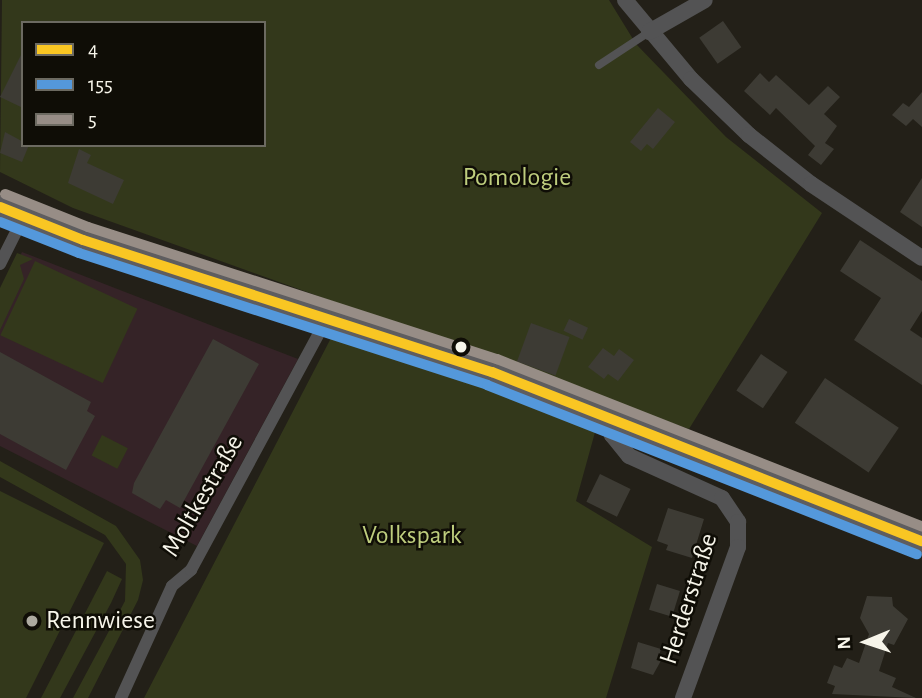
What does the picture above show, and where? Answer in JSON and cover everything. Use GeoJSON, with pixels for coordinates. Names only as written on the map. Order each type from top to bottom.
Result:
{"type":"FeatureCollection","features":[{"type":"Feature","properties":{"kind":"main road"},"geometry":{"type":"LineString","coordinates":[[0,207],[23,218],[328,317],[611,417],[922,541]]}},
{"type":"Feature","properties":{"kind":"street"},"geometry":{"type":"LineString","coordinates":[[625,0],[649,32],[707,95],[769,153],[922,258]]}},
{"type":"Feature","properties":{"kind":"street"},"geometry":{"type":"LineString","coordinates":[[649,32],[705,0]]}},
{"type":"Feature","properties":{"kind":"street"},"geometry":{"type":"LineString","coordinates":[[0,264],[23,218]]}},
{"type":"Feature","properties":{"kind":"street","name":"Moltkestraße"},"geometry":{"type":"LineString","coordinates":[[121,698],[172,586],[191,570],[328,317]]}},
{"type":"Feature","properties":{"kind":"street","name":"Herderstraße"},"geometry":{"type":"LineString","coordinates":[[611,417],[612,435],[629,456],[722,498],[738,522],[738,547],[683,698]]}},
{"type":"Feature","properties":{"kind":"lane"},"geometry":{"type":"LineString","coordinates":[[599,65],[649,32]]}},
{"type":"Feature","properties":{"kind":"shaded area"},"geometry":{"type":"Polygon","coordinates":[[[22,252],[298,359],[197,546],[0,446],[0,295],[22,252]]]}},
{"type":"Feature","properties":{"kind":"green space","name":"Pomologie"},"geometry":{"type":"Polygon","coordinates":[[[2,0],[609,0],[636,44],[726,137],[822,213],[689,429],[73,208],[0,172],[2,0]]]}},
{"type":"Feature","properties":{"kind":"green space"},"geometry":{"type":"Polygon","coordinates":[[[17,253],[33,259],[20,265],[24,279],[0,330],[0,288],[17,253]]]}},
{"type":"Feature","properties":{"kind":"green space"},"geometry":{"type":"Polygon","coordinates":[[[35,261],[137,309],[103,383],[0,335],[35,261]]]}},
{"type":"Feature","properties":{"kind":"green space","name":"Volkspark"},"geometry":{"type":"Polygon","coordinates":[[[331,338],[597,425],[576,501],[652,547],[606,698],[144,698],[331,338]]]}},
{"type":"Feature","properties":{"kind":"green space"},"geometry":{"type":"Polygon","coordinates":[[[102,435],[128,448],[117,469],[92,455],[102,435]]]}},
{"type":"Feature","properties":{"kind":"green space"},"geometry":{"type":"Polygon","coordinates":[[[0,461],[116,526],[140,560],[143,580],[138,600],[88,698],[73,698],[125,601],[126,564],[105,535],[0,477],[0,461]]]}},
{"type":"Feature","properties":{"kind":"green space","name":"Rennwiese"},"geometry":{"type":"Polygon","coordinates":[[[0,491],[104,543],[26,698],[0,698],[0,491]]]}},
{"type":"Feature","properties":{"kind":"green space"},"geometry":{"type":"Polygon","coordinates":[[[107,571],[122,579],[111,603],[60,698],[41,698],[107,571]]]}},
{"type":"Feature","properties":{"kind":"building"},"geometry":{"type":"Polygon","coordinates":[[[723,21],[741,47],[718,64],[699,38],[723,21]]]}},
{"type":"Feature","properties":{"kind":"building"},"geometry":{"type":"Polygon","coordinates":[[[21,55],[21,107],[0,97],[21,55]]]}},
{"type":"Feature","properties":{"kind":"building"},"geometry":{"type":"Polygon","coordinates":[[[760,73],[769,82],[776,75],[809,105],[828,86],[840,97],[824,114],[837,126],[825,143],[834,149],[821,165],[808,155],[815,146],[776,108],[770,115],[744,91],[760,73]]]}},
{"type":"Feature","properties":{"kind":"building"},"geometry":{"type":"Polygon","coordinates":[[[922,92],[922,127],[913,119],[906,126],[892,115],[903,103],[909,107],[922,92]]]}},
{"type":"Feature","properties":{"kind":"building"},"geometry":{"type":"Polygon","coordinates":[[[658,108],[675,122],[653,149],[647,144],[641,151],[630,142],[658,108]]]}},
{"type":"Feature","properties":{"kind":"building"},"geometry":{"type":"Polygon","coordinates":[[[5,132],[21,141],[21,147],[28,147],[22,162],[0,153],[5,132]]]}},
{"type":"Feature","properties":{"kind":"building"},"geometry":{"type":"Polygon","coordinates":[[[79,149],[91,155],[87,163],[124,180],[113,204],[68,183],[79,149]]]}},
{"type":"Feature","properties":{"kind":"building"},"geometry":{"type":"Polygon","coordinates":[[[922,178],[922,227],[900,212],[922,178]]]}},
{"type":"Feature","properties":{"kind":"building"},"geometry":{"type":"Polygon","coordinates":[[[860,240],[922,281],[922,311],[910,330],[922,338],[922,385],[854,340],[881,298],[840,271],[860,240]]]}},
{"type":"Feature","properties":{"kind":"building"},"geometry":{"type":"Polygon","coordinates":[[[569,319],[588,328],[583,340],[564,331],[569,319]]]}},
{"type":"Feature","properties":{"kind":"building"},"geometry":{"type":"Polygon","coordinates":[[[531,323],[570,337],[556,376],[517,362],[531,323]]]}},
{"type":"Feature","properties":{"kind":"building"},"geometry":{"type":"Polygon","coordinates":[[[213,339],[259,364],[180,508],[166,500],[160,509],[132,493],[134,483],[213,339]]]}},
{"type":"Feature","properties":{"kind":"building"},"geometry":{"type":"Polygon","coordinates":[[[603,348],[614,356],[619,349],[634,360],[618,381],[608,374],[604,379],[588,367],[603,348]]]}},
{"type":"Feature","properties":{"kind":"building"},"geometry":{"type":"Polygon","coordinates":[[[0,352],[91,402],[87,411],[95,416],[66,470],[0,434],[0,352]]]}},
{"type":"Feature","properties":{"kind":"building"},"geometry":{"type":"Polygon","coordinates":[[[761,354],[788,372],[763,408],[736,390],[761,354]]]}},
{"type":"Feature","properties":{"kind":"building"},"geometry":{"type":"Polygon","coordinates":[[[825,378],[899,428],[869,473],[795,423],[825,378]]]}},
{"type":"Feature","properties":{"kind":"building"},"geometry":{"type":"Polygon","coordinates":[[[600,474],[631,489],[617,517],[586,502],[600,474]]]}},
{"type":"Feature","properties":{"kind":"building"},"geometry":{"type":"Polygon","coordinates":[[[668,508],[704,519],[692,558],[666,550],[668,545],[657,541],[668,508]]]}},
{"type":"Feature","properties":{"kind":"building"},"geometry":{"type":"Polygon","coordinates":[[[657,584],[680,591],[672,617],[649,610],[657,584]]]}},
{"type":"Feature","properties":{"kind":"building"},"geometry":{"type":"Polygon","coordinates":[[[867,596],[892,597],[893,606],[908,619],[894,645],[888,643],[879,671],[896,678],[892,687],[916,698],[832,694],[835,686],[827,683],[834,665],[842,668],[847,658],[859,663],[869,634],[860,618],[867,596]]]}},
{"type":"Feature","properties":{"kind":"building"},"geometry":{"type":"Polygon","coordinates":[[[638,642],[661,649],[659,656],[663,657],[653,675],[631,668],[638,642]]]}},
{"type":"Feature","properties":{"kind":"transit line","name":"5"},"geometry":{"type":"LineString","coordinates":[[5,194],[88,227],[497,359],[922,526]]}},
{"type":"Feature","properties":{"kind":"transit line","name":"4"},"geometry":{"type":"LineString","coordinates":[[0,207],[83,240],[492,372],[922,541]]}},
{"type":"Feature","properties":{"kind":"transit line","name":"155"},"geometry":{"type":"LineString","coordinates":[[0,222],[79,253],[487,385],[917,554]]}},
{"type":"Feature","properties":{"kind":"place","name":"Rennwiese"},"geometry":{"type":"Point","coordinates":[32,621]}}]}
